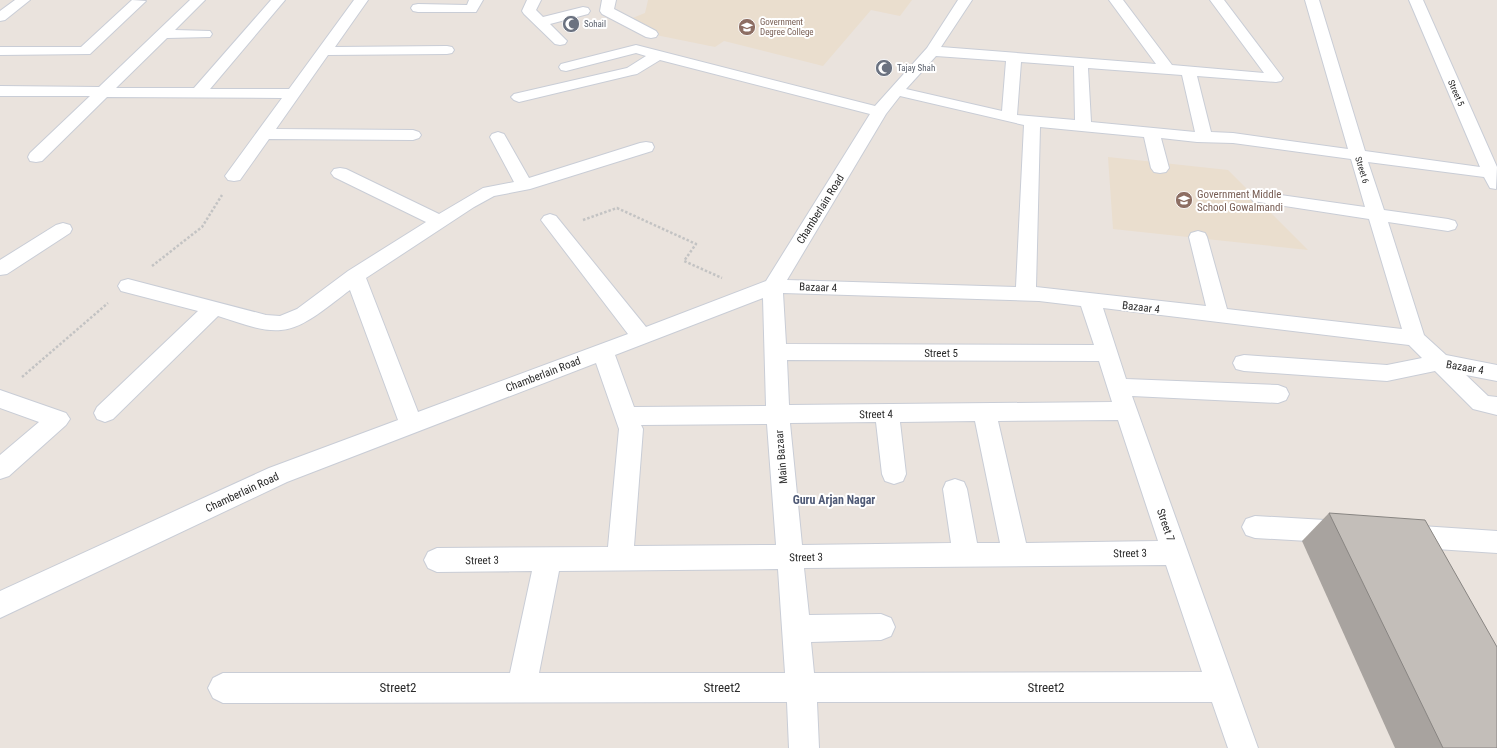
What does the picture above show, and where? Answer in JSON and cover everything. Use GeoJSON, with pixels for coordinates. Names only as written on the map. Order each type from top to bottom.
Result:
{"type":"FeatureCollection","features":[{"type":"Feature","properties":{"kind":"street"},"geometry":{"type":"LineString","coordinates":[[0,17],[23,0]]}},
{"type":"Feature","properties":{"kind":"street"},"geometry":{"type":"LineString","coordinates":[[36,157],[198,0]]}},
{"type":"Feature","properties":{"kind":"street"},"geometry":{"type":"LineString","coordinates":[[198,93],[278,0]]}},
{"type":"Feature","properties":{"kind":"street"},"geometry":{"type":"LineString","coordinates":[[234,176],[361,0]]}},
{"type":"Feature","properties":{"kind":"street"},"geometry":{"type":"LineString","coordinates":[[418,8],[471,9],[476,0]]}},
{"type":"Feature","properties":{"kind":"street"},"geometry":{"type":"LineString","coordinates":[[534,0],[530,11],[560,41]]}},
{"type":"Feature","properties":{"kind":"street"},"geometry":{"type":"LineString","coordinates":[[609,0],[607,11],[651,34]]}},
{"type":"Feature","properties":{"kind":"street","name":"Chamberlain Road"},"geometry":{"type":"LineString","coordinates":[[0,605],[278,475],[765,290],[879,112],[932,51],[965,0]]}},
{"type":"Feature","properties":{"kind":"street"},"geometry":{"type":"LineString","coordinates":[[1116,0],[1168,70]]}},
{"type":"Feature","properties":{"kind":"street"},"geometry":{"type":"LineString","coordinates":[[932,51],[1276,78],[1217,0]]}},
{"type":"Feature","properties":{"kind":"street","name":"Street 6"},"geometry":{"type":"LineString","coordinates":[[1312,0],[1415,338]]}},
{"type":"Feature","properties":{"kind":"street","name":"Street 5"},"geometry":{"type":"LineString","coordinates":[[1416,0],[1495,178]]}},
{"type":"Feature","properties":{"kind":"street"},"geometry":{"type":"LineString","coordinates":[[0,51],[85,51],[139,1]]}},
{"type":"Feature","properties":{"kind":"street"},"geometry":{"type":"LineString","coordinates":[[540,22],[583,11]]}},
{"type":"Feature","properties":{"kind":"street"},"geometry":{"type":"LineString","coordinates":[[162,34],[205,34]]}},
{"type":"Feature","properties":{"kind":"street"},"geometry":{"type":"LineString","coordinates":[[566,67],[636,49],[879,112]]}},
{"type":"Feature","properties":{"kind":"street"},"geometry":{"type":"LineString","coordinates":[[324,51],[447,50]]}},
{"type":"Feature","properties":{"kind":"street"},"geometry":{"type":"LineString","coordinates":[[518,97],[632,71],[657,55]]}},
{"type":"Feature","properties":{"kind":"street"},"geometry":{"type":"LineString","coordinates":[[1010,118],[1014,58]]}},
{"type":"Feature","properties":{"kind":"street"},"geometry":{"type":"LineString","coordinates":[[1080,63],[1083,126]]}},
{"type":"Feature","properties":{"kind":"street"},"geometry":{"type":"LineString","coordinates":[[1188,71],[1204,137]]}},
{"type":"Feature","properties":{"kind":"street"},"geometry":{"type":"LineString","coordinates":[[0,91],[293,94]]}},
{"type":"Feature","properties":{"kind":"street"},"geometry":{"type":"LineString","coordinates":[[896,91],[1010,118],[1204,137],[1233,138],[1358,155],[1495,178]]}},
{"type":"Feature","properties":{"kind":"street"},"geometry":{"type":"LineString","coordinates":[[1026,294],[1032,121]]}},
{"type":"Feature","properties":{"kind":"street"},"geometry":{"type":"LineString","coordinates":[[1151,132],[1160,168]]}},
{"type":"Feature","properties":{"kind":"street"},"geometry":{"type":"LineString","coordinates":[[264,134],[413,135]]}},
{"type":"Feature","properties":{"kind":"street"},"geometry":{"type":"LineString","coordinates":[[498,137],[524,185]]}},
{"type":"Feature","properties":{"kind":"street"},"geometry":{"type":"LineString","coordinates":[[128,286],[266,322],[282,323],[304,314],[355,276],[468,203],[489,192],[524,185],[646,147]]}},
{"type":"Feature","properties":{"kind":"street"},"geometry":{"type":"LineString","coordinates":[[340,172],[440,221]]}},
{"type":"Feature","properties":{"kind":"street"},"geometry":{"type":"LineString","coordinates":[[1259,198],[1448,225]]}},
{"type":"Feature","properties":{"kind":"street"},"geometry":{"type":"LineString","coordinates":[[553,225],[641,336]]}},
{"type":"Feature","properties":{"kind":"street"},"geometry":{"type":"LineString","coordinates":[[0,269],[63,229]]}},
{"type":"Feature","properties":{"kind":"street"},"geometry":{"type":"LineString","coordinates":[[1198,237],[1219,316]]}},
{"type":"Feature","properties":{"kind":"street"},"geometry":{"type":"LineString","coordinates":[[355,276],[411,425]]}},
{"type":"Feature","properties":{"kind":"street","name":"Bazaar 4"},"geometry":{"type":"LineString","coordinates":[[765,290],[1026,294],[1090,301],[1415,338],[1439,362],[1497,373]]}},
{"type":"Feature","properties":{"kind":"street","name":"Main Bazaar"},"geometry":{"type":"LineString","coordinates":[[765,290],[775,352],[778,415],[801,686],[804,748]]}},
{"type":"Feature","properties":{"kind":"street","name":"Street 7"},"geometry":{"type":"LineString","coordinates":[[1090,301],[1118,387],[1243,748]]}},
{"type":"Feature","properties":{"kind":"street"},"geometry":{"type":"LineString","coordinates":[[105,413],[214,308]]}},
{"type":"Feature","properties":{"kind":"street"},"geometry":{"type":"LineString","coordinates":[[603,351],[631,429],[620,558]]}},
{"type":"Feature","properties":{"kind":"street","name":"Street 5"},"geometry":{"type":"LineString","coordinates":[[775,352],[1107,353]]}},
{"type":"Feature","properties":{"kind":"street"},"geometry":{"type":"LineString","coordinates":[[1118,387],[1271,394],[1248,363],[1387,373],[1439,362],[1481,403],[1497,406]]}},
{"type":"Feature","properties":{"kind":"street"},"geometry":{"type":"LineString","coordinates":[[0,399],[58,419],[0,469]]}},
{"type":"Feature","properties":{"kind":"street","name":"Street 4"},"geometry":{"type":"LineString","coordinates":[[626,416],[1127,412]]}},
{"type":"Feature","properties":{"kind":"street"},"geometry":{"type":"LineString","coordinates":[[985,413],[1015,554]]}},
{"type":"Feature","properties":{"kind":"street"},"geometry":{"type":"LineString","coordinates":[[887,414],[894,474]]}},
{"type":"Feature","properties":{"kind":"street"},"geometry":{"type":"LineString","coordinates":[[0,476],[8,479],[0,485]]}},
{"type":"Feature","properties":{"kind":"street"},"geometry":{"type":"LineString","coordinates":[[955,489],[966,555]]}},
{"type":"Feature","properties":{"kind":"street"},"geometry":{"type":"LineString","coordinates":[[1255,527],[1497,542]]}},
{"type":"Feature","properties":{"kind":"street","name":"Street 3"},"geometry":{"type":"LineString","coordinates":[[437,560],[1176,553]]}},
{"type":"Feature","properties":{"kind":"street"},"geometry":{"type":"LineString","coordinates":[[522,687],[548,559]]}},
{"type":"Feature","properties":{"kind":"street"},"geometry":{"type":"LineString","coordinates":[[795,629],[881,627]]}},
{"type":"Feature","properties":{"kind":"street","name":"Street2"},"geometry":{"type":"LineString","coordinates":[[223,688],[801,686],[1222,687]]}},
{"type":"Feature","properties":{"kind":"path"},"geometry":{"type":"LineString","coordinates":[[553,225],[617,208],[696,244],[684,261],[765,290]]}},
{"type":"Feature","properties":{"kind":"shaded area","name":"Government Degree College"},"geometry":{"type":"Polygon","coordinates":[[[648,0],[912,0],[900,16],[871,10],[823,66],[724,41],[715,47],[651,34],[625,21],[645,13],[648,0]]]}},
{"type":"Feature","properties":{"kind":"shaded area","name":"Government Middle School Gowalmandi"},"geometry":{"type":"Polygon","coordinates":[[[1108,157],[1228,170],[1308,250],[1113,229],[1108,157]]]}},
{"type":"Feature","properties":{"kind":"building"},"geometry":{"type":"Polygon","coordinates":[[[1329,513],[1425,520],[1497,647],[1497,748],[1443,748],[1329,513]]]}},
{"type":"Feature","properties":{"kind":"place","name":"Sohail"},"geometry":{"type":"Point","coordinates":[571,24]}},
{"type":"Feature","properties":{"kind":"place","name":"Government Degree College"},"geometry":{"type":"Point","coordinates":[747,27]}},
{"type":"Feature","properties":{"kind":"place","name":"Tajay Shah"},"geometry":{"type":"Point","coordinates":[884,68]}},
{"type":"Feature","properties":{"kind":"place","name":"Government Middle School Gowalmandi"},"geometry":{"type":"Point","coordinates":[1184,200]}},
{"type":"Feature","properties":{"kind":"district","name":"Guru Arjan Nagar"},"geometry":{"type":"Point","coordinates":[834,500]}}]}
